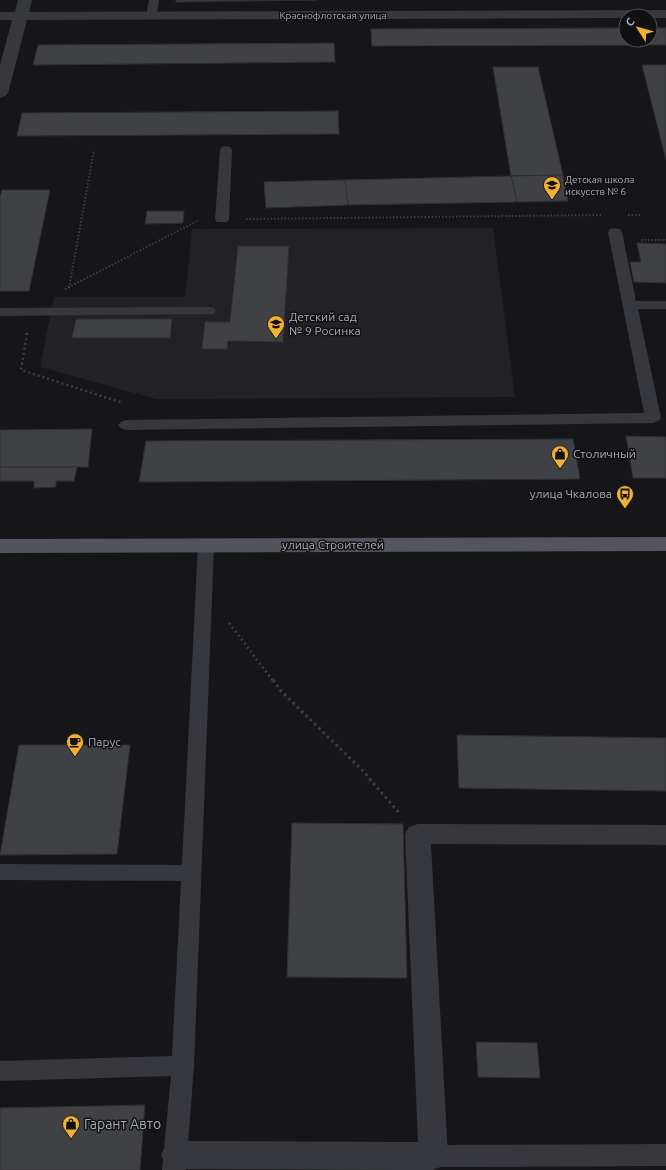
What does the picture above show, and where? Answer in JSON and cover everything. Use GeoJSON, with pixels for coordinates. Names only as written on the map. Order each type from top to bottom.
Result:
{"type":"FeatureCollection","features":[{"type":"Feature","properties":{"kind":"main road","name":"улица Строителей"},"geometry":{"type":"LineString","coordinates":[[0,546],[666,544]]}},
{"type":"Feature","properties":{"kind":"street"},"geometry":{"type":"LineString","coordinates":[[0,93],[25,0]]}},
{"type":"Feature","properties":{"kind":"street","name":"Краснофлотская улица"},"geometry":{"type":"LineString","coordinates":[[0,16],[666,14]]}},
{"type":"Feature","properties":{"kind":"street"},"geometry":{"type":"LineString","coordinates":[[175,1163],[433,1156],[418,834],[666,835]]}},
{"type":"Feature","properties":{"kind":"lane"},"geometry":{"type":"LineString","coordinates":[[152,16],[154,0]]}},
{"type":"Feature","properties":{"kind":"lane"},"geometry":{"type":"LineString","coordinates":[[222,219],[226,150]]}},
{"type":"Feature","properties":{"kind":"lane"},"geometry":{"type":"LineString","coordinates":[[126,426],[653,418],[615,232]]}},
{"type":"Feature","properties":{"kind":"lane"},"geometry":{"type":"LineString","coordinates":[[630,304],[666,305]]}},
{"type":"Feature","properties":{"kind":"lane"},"geometry":{"type":"LineString","coordinates":[[0,312],[209,310]]}},
{"type":"Feature","properties":{"kind":"lane"},"geometry":{"type":"LineString","coordinates":[[175,1163],[183,1066],[206,545]]}},
{"type":"Feature","properties":{"kind":"lane"},"geometry":{"type":"LineString","coordinates":[[0,872],[192,873]]}},
{"type":"Feature","properties":{"kind":"lane"},"geometry":{"type":"LineString","coordinates":[[0,1071],[183,1066]]}},
{"type":"Feature","properties":{"kind":"lane"},"geometry":{"type":"LineString","coordinates":[[433,1156],[666,1155]]}},
{"type":"Feature","properties":{"kind":"path"},"geometry":{"type":"LineString","coordinates":[[68,288],[94,150]]}},
{"type":"Feature","properties":{"kind":"path"},"geometry":{"type":"LineString","coordinates":[[222,219],[602,215]]}},
{"type":"Feature","properties":{"kind":"path"},"geometry":{"type":"LineString","coordinates":[[626,215],[642,215]]}},
{"type":"Feature","properties":{"kind":"path"},"geometry":{"type":"LineString","coordinates":[[205,590],[282,691],[362,770],[418,834]]}},
{"type":"Feature","properties":{"kind":"shaded area","name":"Детский сад № 9 Росинка"},"geometry":{"type":"Polygon","coordinates":[[[493,228],[515,397],[156,399],[40,367],[54,297],[185,297],[192,229],[493,228]]]}},
{"type":"Feature","properties":{"kind":"building"},"geometry":{"type":"Polygon","coordinates":[[[176,0],[317,0],[176,2],[176,0]]]}},
{"type":"Feature","properties":{"kind":"building"},"geometry":{"type":"Polygon","coordinates":[[[618,28],[618,45],[372,46],[371,29],[618,28]]]}},
{"type":"Feature","properties":{"kind":"building"},"geometry":{"type":"Polygon","coordinates":[[[658,28],[666,28],[666,45],[658,45],[658,28]]]}},
{"type":"Feature","properties":{"kind":"building"},"geometry":{"type":"Polygon","coordinates":[[[334,43],[335,62],[33,65],[38,45],[334,43]]]}},
{"type":"Feature","properties":{"kind":"building"},"geometry":{"type":"Polygon","coordinates":[[[642,65],[666,65],[666,160],[642,65]]]}},
{"type":"Feature","properties":{"kind":"building"},"geometry":{"type":"Polygon","coordinates":[[[493,67],[538,67],[563,175],[511,176],[493,67]]]}},
{"type":"Feature","properties":{"kind":"building"},"geometry":{"type":"Polygon","coordinates":[[[338,111],[339,134],[17,136],[22,113],[338,111]]]}},
{"type":"Feature","properties":{"kind":"building"},"geometry":{"type":"Polygon","coordinates":[[[563,175],[568,201],[517,202],[511,176],[563,175]]]}},
{"type":"Feature","properties":{"kind":"building"},"geometry":{"type":"Polygon","coordinates":[[[511,176],[517,202],[348,205],[345,180],[511,176]]]}},
{"type":"Feature","properties":{"kind":"building"},"geometry":{"type":"Polygon","coordinates":[[[345,180],[348,205],[266,208],[264,182],[345,180]]]}},
{"type":"Feature","properties":{"kind":"building"},"geometry":{"type":"Polygon","coordinates":[[[2,190],[50,190],[29,291],[0,291],[0,197],[2,190]]]}},
{"type":"Feature","properties":{"kind":"building"},"geometry":{"type":"Polygon","coordinates":[[[147,211],[184,211],[183,223],[145,224],[147,211]]]}},
{"type":"Feature","properties":{"kind":"building"},"geometry":{"type":"Polygon","coordinates":[[[637,243],[666,244],[666,283],[634,282],[630,262],[641,262],[637,243]]]}},
{"type":"Feature","properties":{"kind":"building"},"geometry":{"type":"Polygon","coordinates":[[[238,246],[289,246],[283,342],[228,341],[227,349],[202,349],[205,322],[230,322],[238,246]]]}},
{"type":"Feature","properties":{"kind":"building"},"geometry":{"type":"Polygon","coordinates":[[[76,319],[172,319],[170,338],[72,338],[76,319]]]}},
{"type":"Feature","properties":{"kind":"building"},"geometry":{"type":"Polygon","coordinates":[[[92,429],[88,467],[0,467],[0,430],[92,429]]]}},
{"type":"Feature","properties":{"kind":"building"},"geometry":{"type":"Polygon","coordinates":[[[626,436],[666,437],[666,478],[633,478],[626,436]]]}},
{"type":"Feature","properties":{"kind":"building"},"geometry":{"type":"Polygon","coordinates":[[[573,439],[580,479],[139,482],[146,441],[573,439]]]}},
{"type":"Feature","properties":{"kind":"building"},"geometry":{"type":"Polygon","coordinates":[[[0,467],[77,467],[74,481],[56,481],[56,487],[34,488],[34,481],[0,481],[0,467]]]}},
{"type":"Feature","properties":{"kind":"building"},"geometry":{"type":"Polygon","coordinates":[[[457,735],[666,738],[666,791],[459,788],[457,735]]]}},
{"type":"Feature","properties":{"kind":"building"},"geometry":{"type":"Polygon","coordinates":[[[19,745],[130,745],[117,854],[0,855],[19,745]]]}},
{"type":"Feature","properties":{"kind":"building"},"geometry":{"type":"Polygon","coordinates":[[[292,823],[403,824],[407,978],[287,977],[292,823]]]}},
{"type":"Feature","properties":{"kind":"building"},"geometry":{"type":"Polygon","coordinates":[[[476,1042],[537,1043],[540,1078],[478,1077],[476,1042]]]}},
{"type":"Feature","properties":{"kind":"building","name":"Гарант Авто"},"geometry":{"type":"Polygon","coordinates":[[[145,1105],[140,1170],[0,1170],[0,1108],[145,1105]]]}},
{"type":"Feature","properties":{"kind":"place","name":"Детская школа искусств № 6"},"geometry":{"type":"Point","coordinates":[552,200]}},
{"type":"Feature","properties":{"kind":"place","name":"Детский сад № 9 Росинка"},"geometry":{"type":"Point","coordinates":[276,339]}},
{"type":"Feature","properties":{"kind":"place","name":"Столичный"},"geometry":{"type":"Point","coordinates":[560,469]}},
{"type":"Feature","properties":{"kind":"place","name":"улица Чкалова"},"geometry":{"type":"Point","coordinates":[625,509]}},
{"type":"Feature","properties":{"kind":"place","name":"Парус"},"geometry":{"type":"Point","coordinates":[75,757]}},
{"type":"Feature","properties":{"kind":"place","name":"Гарант Авто"},"geometry":{"type":"Point","coordinates":[71,1139]}}]}
